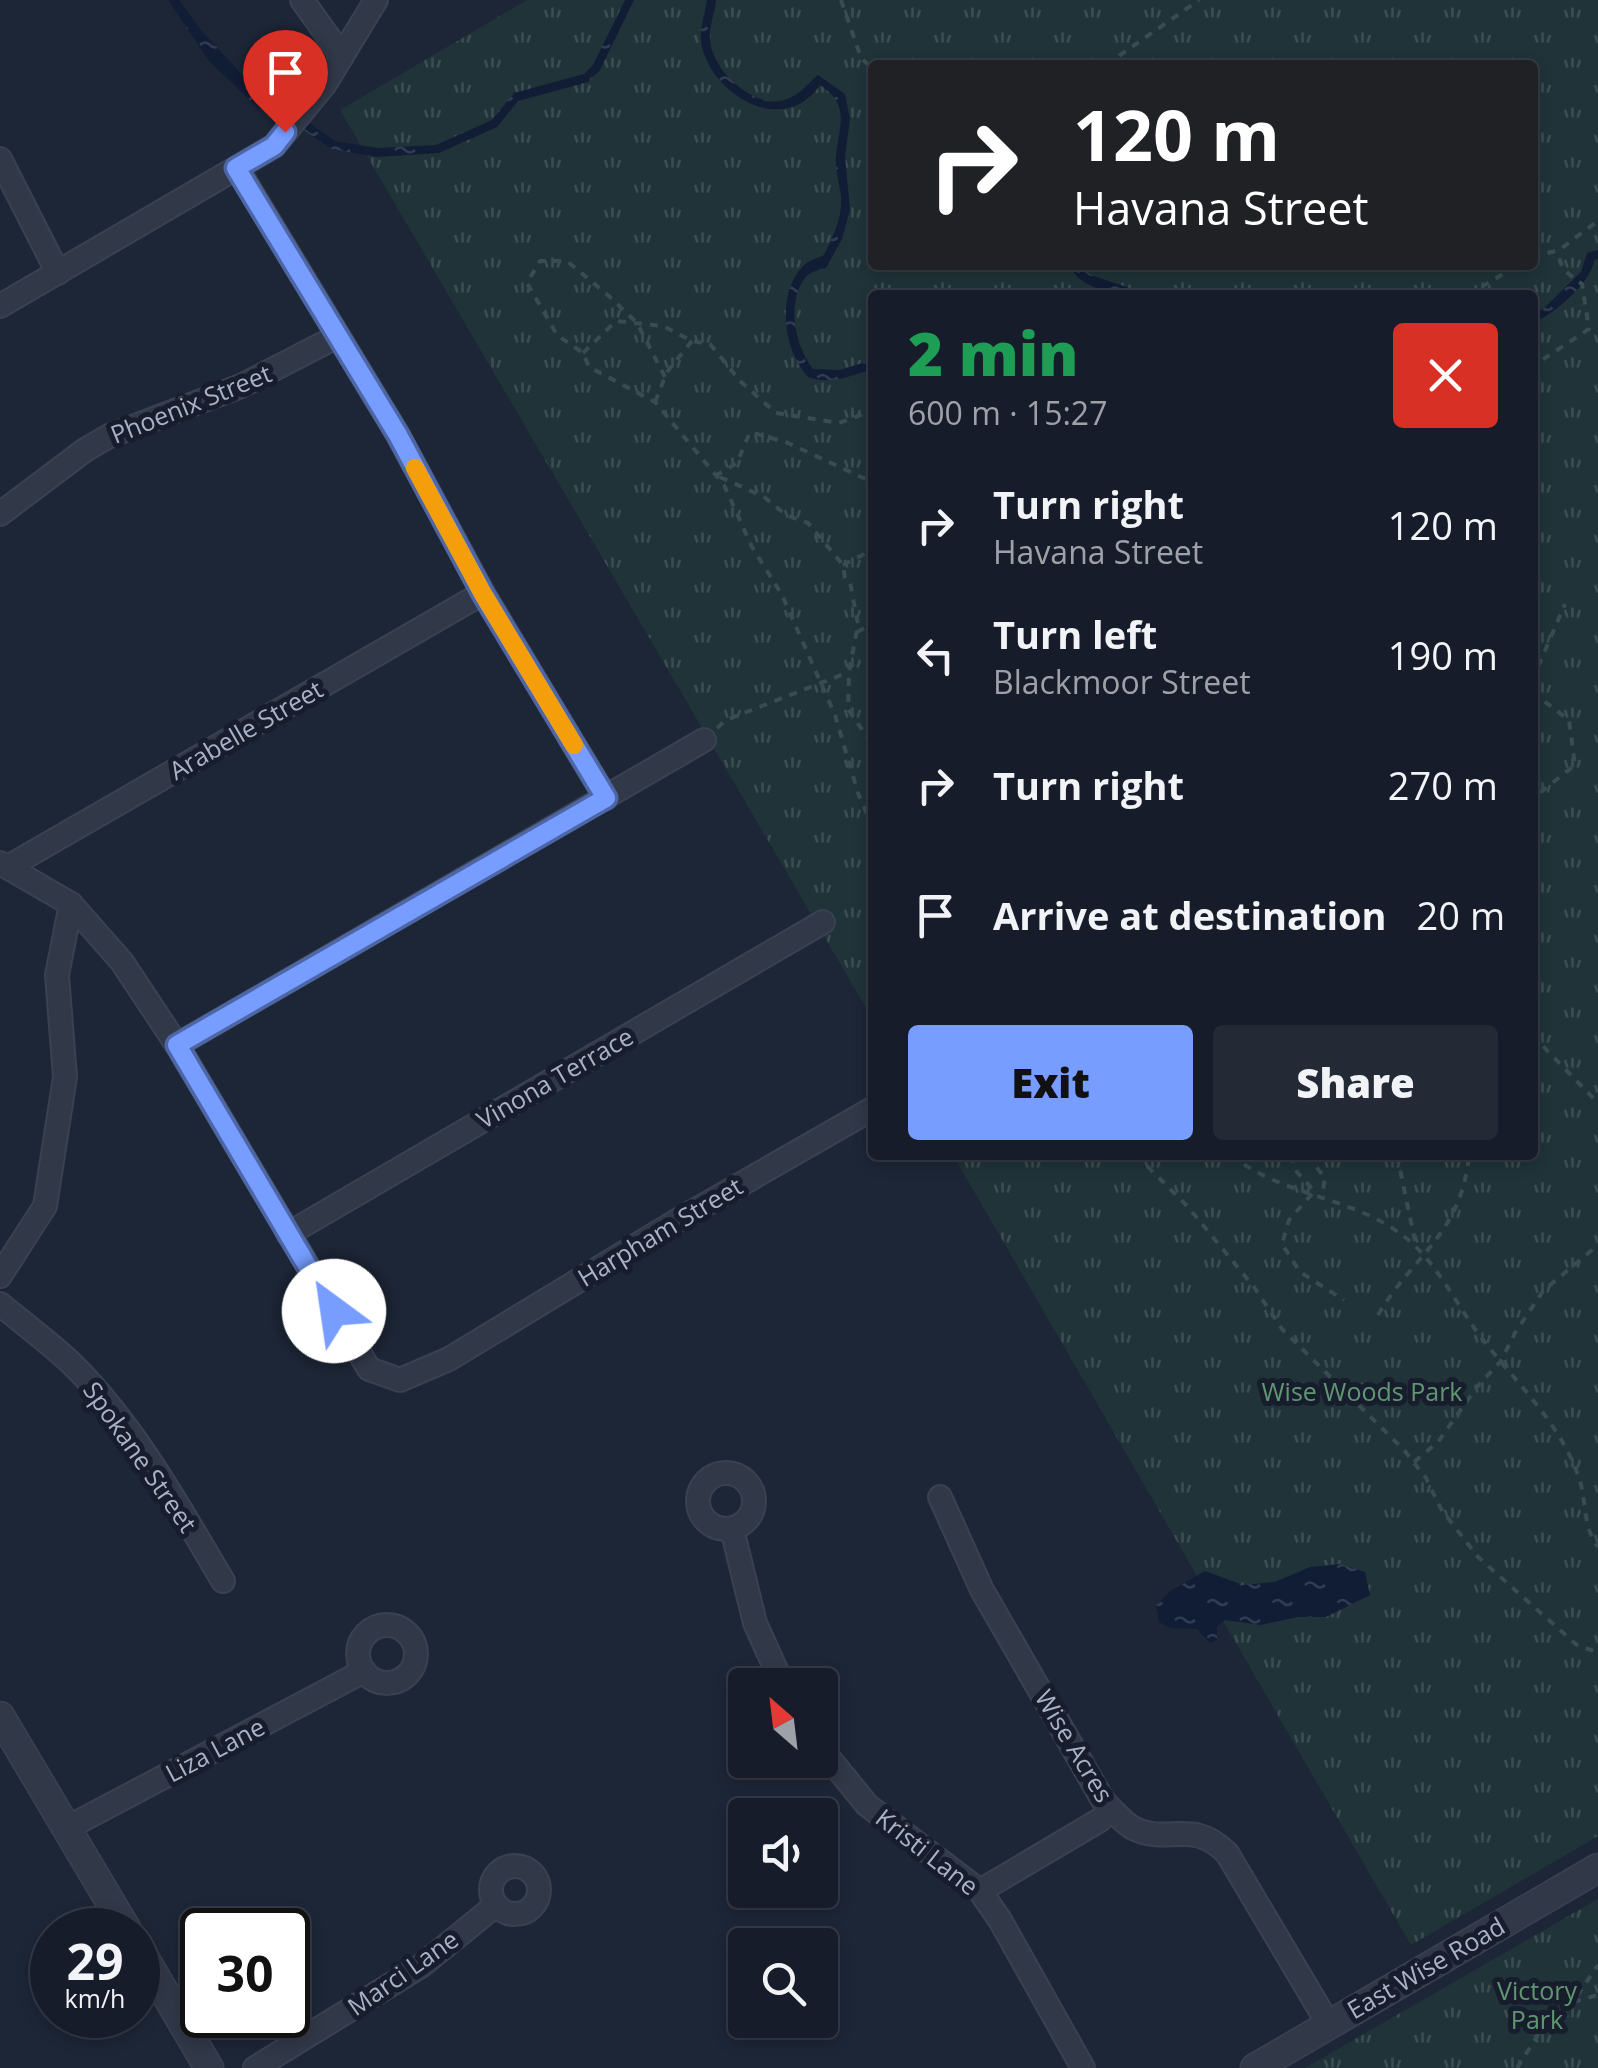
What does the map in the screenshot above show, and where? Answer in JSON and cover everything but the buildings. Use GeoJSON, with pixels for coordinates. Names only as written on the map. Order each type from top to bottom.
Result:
{"type":"FeatureCollection","features":[{"type":"Feature","properties":{"kind":"street"},"geometry":{"type":"LineString","coordinates":[[0,306],[274,146],[342,56],[376,0]]}},
{"type":"Feature","properties":{"kind":"street"},"geometry":{"type":"LineString","coordinates":[[305,2],[342,56]]}},
{"type":"Feature","properties":{"kind":"street"},"geometry":{"type":"LineString","coordinates":[[0,159],[58,272]]}},
{"type":"Feature","properties":{"kind":"street"},"geometry":{"type":"LineString","coordinates":[[236,168],[398,435],[483,594],[606,798]]}},
{"type":"Feature","properties":{"kind":"street","name":"Phoenix Street"},"geometry":{"type":"LineString","coordinates":[[0,514],[109,436],[241,386],[338,336]]}},
{"type":"Feature","properties":{"kind":"street","name":"Arabelle Street"},"geometry":{"type":"LineString","coordinates":[[4,865],[483,594]]}},
{"type":"Feature","properties":{"kind":"street"},"geometry":{"type":"LineString","coordinates":[[177,1045],[704,740]]}},
{"type":"Feature","properties":{"kind":"street","name":"Harpham Street"},"geometry":{"type":"LineString","coordinates":[[4,865],[70,904],[122,962],[177,1045],[369,1368],[400,1380],[449,1359],[868,1111]]}},
{"type":"Feature","properties":{"kind":"street"},"geometry":{"type":"LineString","coordinates":[[0,1276],[45,1206],[65,1077],[57,975],[70,904]]}},
{"type":"Feature","properties":{"kind":"street","name":"Vinona Terrace"},"geometry":{"type":"LineString","coordinates":[[288,1234],[823,922]]}},
{"type":"Feature","properties":{"kind":"street","name":"Spokane Street"},"geometry":{"type":"LineString","coordinates":[[0,1304],[73,1365],[113,1413],[166,1486],[223,1581]]}},
{"type":"Feature","properties":{"kind":"street","name":"Wise Acres"},"geometry":{"type":"LineString","coordinates":[[940,1497],[982,1590],[1104,1802],[1132,1828],[1154,1834],[1170,1832],[1212,1838],[1227,1853],[1329,2026]]}},
{"type":"Feature","properties":{"kind":"street"},"geometry":{"type":"LineString","coordinates":[[732,1528],[755,1623],[775,1668]]}},
{"type":"Feature","properties":{"kind":"street","name":"Liza Lane"},"geometry":{"type":"LineString","coordinates":[[67,1828],[364,1671]]}},
{"type":"Feature","properties":{"kind":"street"},"geometry":{"type":"LineString","coordinates":[[2,1722],[114,1908]]}},
{"type":"Feature","properties":{"kind":"street","name":"Kristi Lane"},"geometry":{"type":"LineString","coordinates":[[838,1769],[867,1804],[980,1891],[1084,2068]]}},
{"type":"Feature","properties":{"kind":"street"},"geometry":{"type":"LineString","coordinates":[[980,1891],[1100,1820]]}},
{"type":"Feature","properties":{"kind":"street","name":"East Wise Road"},"geometry":{"type":"LineString","coordinates":[[1254,2068],[1598,1868]]}},
{"type":"Feature","properties":{"kind":"street","name":"Marci Lane"},"geometry":{"type":"LineString","coordinates":[[255,2068],[421,1966],[496,1905]]}},
{"type":"Feature","properties":{"kind":"street"},"geometry":{"type":"LineString","coordinates":[[160,1985],[209,2068]]}},
{"type":"Feature","properties":{"kind":"path"},"geometry":{"type":"LineString","coordinates":[[841,0],[861,58],[868,64]]}},
{"type":"Feature","properties":{"kind":"path"},"geometry":{"type":"LineString","coordinates":[[1113,60],[1199,0]]}},
{"type":"Feature","properties":{"kind":"path"},"geometry":{"type":"LineString","coordinates":[[1538,255],[1558,250],[1598,222]]}},
{"type":"Feature","properties":{"kind":"path"},"geometry":{"type":"LineString","coordinates":[[1538,364],[1588,329],[1590,320],[1582,284],[1564,272],[1558,250]]}},
{"type":"Feature","properties":{"kind":"path"},"geometry":{"type":"LineString","coordinates":[[664,376],[638,323],[567,261],[540,261],[527,282],[557,335],[582,354],[589,367],[654,402],[724,485],[765,572],[782,596],[836,715],[868,817]]}},
{"type":"Feature","properties":{"kind":"path"},"geometry":{"type":"LineString","coordinates":[[1476,290],[1510,270]]}},
{"type":"Feature","properties":{"kind":"path"},"geometry":{"type":"LineString","coordinates":[[582,354],[616,321],[663,326],[692,341],[710,344],[776,414],[839,423],[868,412]]}},
{"type":"Feature","properties":{"kind":"path"},"geometry":{"type":"LineString","coordinates":[[654,402],[664,376],[692,341]]}},
{"type":"Feature","properties":{"kind":"path"},"geometry":{"type":"LineString","coordinates":[[716,476],[738,463],[750,432],[788,443],[868,480]]}},
{"type":"Feature","properties":{"kind":"path"},"geometry":{"type":"LineString","coordinates":[[716,476],[764,497],[786,515],[808,524],[843,565],[845,578],[850,582],[857,632],[849,672],[848,709],[868,738]]}},
{"type":"Feature","properties":{"kind":"path"},"geometry":{"type":"LineString","coordinates":[[843,565],[868,552]]}},
{"type":"Feature","properties":{"kind":"path"},"geometry":{"type":"LineString","coordinates":[[1538,668],[1565,604]]}},
{"type":"Feature","properties":{"kind":"path"},"geometry":{"type":"LineString","coordinates":[[857,632],[868,626]]}},
{"type":"Feature","properties":{"kind":"path"},"geometry":{"type":"LineString","coordinates":[[704,740],[726,720],[849,672]]}},
{"type":"Feature","properties":{"kind":"path"},"geometry":{"type":"LineString","coordinates":[[1538,697],[1569,720],[1574,765],[1538,793]]}},
{"type":"Feature","properties":{"kind":"path"},"geometry":{"type":"LineString","coordinates":[[1538,1041],[1598,1103]]}},
{"type":"Feature","properties":{"kind":"path"},"geometry":{"type":"LineString","coordinates":[[1141,1160],[1188,1207],[1254,1287],[1282,1329],[1414,1462],[1441,1509],[1478,1557],[1578,1646],[1598,1652]]}},
{"type":"Feature","properties":{"kind":"path"},"geometry":{"type":"LineString","coordinates":[[1238,1160],[1264,1177],[1356,1208],[1416,1246],[1543,1412],[1579,1476],[1590,1538],[1598,1547]]}},
{"type":"Feature","properties":{"kind":"path"},"geometry":{"type":"LineString","coordinates":[[1293,1160],[1297,1172],[1317,1194]]}},
{"type":"Feature","properties":{"kind":"path"},"geometry":{"type":"LineString","coordinates":[[1310,1160],[1325,1178],[1317,1194],[1290,1220],[1282,1244],[1300,1272],[1344,1300]]}},
{"type":"Feature","properties":{"kind":"path"},"geometry":{"type":"LineString","coordinates":[[1398,1160],[1416,1246]]}},
{"type":"Feature","properties":{"kind":"path"},"geometry":{"type":"LineString","coordinates":[[1378,1315],[1396,1284],[1413,1272],[1448,1225],[1467,1177],[1469,1160]]}},
{"type":"Feature","properties":{"kind":"path"},"geometry":{"type":"LineString","coordinates":[[1414,1462],[1438,1442],[1501,1361],[1544,1290],[1598,1245]]}},
{"type":"Feature","properties":{"kind":"path"},"geometry":{"type":"LineString","coordinates":[[1572,2002],[1598,1965]]}},
{"type":"Feature","properties":{"kind":"path"},"geometry":{"type":"LineString","coordinates":[[1517,2068],[1550,2016],[1572,2002],[1598,1995]]}},
{"type":"Feature","properties":{"kind":"green space","name":"Wise Woods Park"},"geometry":{"type":"Polygon","coordinates":[[[527,0],[1598,0],[1598,1836],[1411,1945],[956,1160],[1538,1160],[1538,290],[868,290],[868,1011],[340,110],[527,0]]]}},
{"type":"Feature","properties":{"kind":"green space","name":"Victory Park"},"geometry":{"type":"Polygon","coordinates":[[[1598,1899],[1598,2068],[1305,2068],[1598,1899]]]}},
{"type":"Feature","properties":{"kind":"water"},"geometry":{"type":"Polygon","coordinates":[[[168,0],[179,0],[246,79],[335,141],[377,148],[436,145],[492,120],[514,93],[584,74],[593,65],[625,0],[634,0],[600,70],[588,82],[518,101],[497,127],[439,153],[377,157],[332,149],[282,116],[259,109],[209,61],[168,0]]]}},
{"type":"Feature","properties":{"kind":"water"},"geometry":{"type":"Polygon","coordinates":[[[707,0],[716,0],[710,34],[717,62],[734,83],[757,98],[787,99],[818,75],[845,94],[850,119],[845,156],[850,210],[842,239],[826,268],[809,274],[799,288],[795,325],[801,349],[813,369],[840,370],[868,361],[868,370],[832,380],[808,377],[793,352],[786,322],[794,278],[805,264],[824,255],[839,219],[841,195],[836,161],[841,117],[836,101],[820,85],[805,100],[788,108],[770,109],[735,95],[709,65],[701,29],[707,0]]]}},
{"type":"Feature","properties":{"kind":"water"},"geometry":{"type":"Polygon","coordinates":[[[1598,250],[1598,259],[1586,278],[1561,305],[1538,320],[1538,311],[1581,272],[1587,253],[1598,250]]]}},
{"type":"Feature","properties":{"kind":"water"},"geometry":{"type":"Polygon","coordinates":[[[1073,270],[1085,270],[1135,290],[1106,290],[1073,270]]]}},
{"type":"Feature","properties":{"kind":"water"},"geometry":{"type":"Polygon","coordinates":[[[1340,1564],[1365,1572],[1370,1595],[1326,1617],[1298,1617],[1260,1625],[1225,1620],[1217,1626],[1217,1640],[1210,1643],[1197,1629],[1170,1628],[1159,1622],[1156,1606],[1169,1592],[1205,1571],[1243,1585],[1275,1582],[1310,1567],[1340,1564]]]}},
{"type":"Feature","properties":{"kind":"slow traffic"},"geometry":{"type":"LineString","coordinates":[[415,468],[483,594],[574,745]]}},
{"type":"Feature","properties":{"kind":"route"},"geometry":{"type":"LineString","coordinates":[[285,132],[274,146],[236,168],[398,435],[483,594],[606,798],[177,1045],[334,1311]]}}]}
